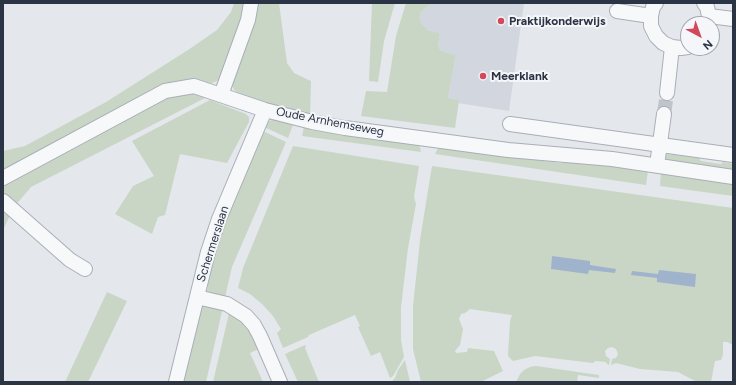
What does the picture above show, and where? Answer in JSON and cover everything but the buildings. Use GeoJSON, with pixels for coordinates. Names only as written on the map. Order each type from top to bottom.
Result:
{"type":"FeatureCollection","features":[{"type":"Feature","properties":{"kind":"street"},"geometry":{"type":"LineString","coordinates":[[221,95],[248,20],[251,3]]}},
{"type":"Feature","properties":{"kind":"street"},"geometry":{"type":"LineString","coordinates":[[656,3],[653,7],[651,16],[651,26],[656,36],[663,43],[672,47],[680,48]]}},
{"type":"Feature","properties":{"kind":"street"},"geometry":{"type":"LineString","coordinates":[[704,3],[707,6],[708,16]]}},
{"type":"Feature","properties":{"kind":"street"},"geometry":{"type":"LineString","coordinates":[[617,11],[651,16]]}},
{"type":"Feature","properties":{"kind":"street"},"geometry":{"type":"LineString","coordinates":[[720,20],[733,19]]}},
{"type":"Feature","properties":{"kind":"street"},"geometry":{"type":"LineString","coordinates":[[667,93],[672,47]]}},
{"type":"Feature","properties":{"kind":"street","name":"Oude Arnhemseweg"},"geometry":{"type":"LineString","coordinates":[[3,178],[165,91],[194,86],[265,110],[312,122],[345,128],[508,150],[612,159],[733,177]]}},
{"type":"Feature","properties":{"kind":"street","name":"Schermerslaan"},"geometry":{"type":"LineString","coordinates":[[176,382],[208,252],[265,110]]}},
{"type":"Feature","properties":{"kind":"street"},"geometry":{"type":"LineString","coordinates":[[657,165],[664,114]]}},
{"type":"Feature","properties":{"kind":"street"},"geometry":{"type":"LineString","coordinates":[[510,124],[733,155]]}},
{"type":"Feature","properties":{"kind":"street"},"geometry":{"type":"LineString","coordinates":[[3,201],[70,260],[85,269]]}},
{"type":"Feature","properties":{"kind":"street"},"geometry":{"type":"LineString","coordinates":[[197,297],[227,304],[246,316],[254,325],[260,336],[280,382]]}},
{"type":"Feature","properties":{"kind":"shaded area","name":"Meerklank"},"geometry":{"type":"Polygon","coordinates":[[[431,3],[524,3],[509,111],[458,103],[458,100],[448,98],[456,55],[440,50],[438,46],[440,33],[428,30],[421,23],[420,14],[431,3]]]}},
{"type":"Feature","properties":{"kind":"green space"},"geometry":{"type":"Polygon","coordinates":[[[234,3],[247,3],[219,80],[210,84],[189,80],[3,172],[3,151],[25,146],[106,102],[188,50],[217,30],[231,12],[234,3]]]}},
{"type":"Feature","properties":{"kind":"green space"},"geometry":{"type":"Polygon","coordinates":[[[257,3],[279,3],[287,63],[294,73],[311,81],[310,116],[243,96],[234,90],[231,80],[257,3]]]}},
{"type":"Feature","properties":{"kind":"green space"},"geometry":{"type":"Polygon","coordinates":[[[372,3],[395,3],[384,41],[378,82],[369,81],[372,3]]]}},
{"type":"Feature","properties":{"kind":"green space"},"geometry":{"type":"Polygon","coordinates":[[[406,3],[431,3],[420,14],[421,23],[428,30],[440,33],[438,46],[440,50],[456,55],[448,98],[459,100],[455,128],[361,116],[366,91],[387,92],[396,36],[406,3]]]}},
{"type":"Feature","properties":{"kind":"green space"},"geometry":{"type":"Polygon","coordinates":[[[201,92],[209,96],[31,187],[14,207],[3,230],[3,184],[168,97],[201,92]]]}},
{"type":"Feature","properties":{"kind":"green space"},"geometry":{"type":"Polygon","coordinates":[[[210,100],[246,114],[249,117],[249,122],[227,163],[180,154],[165,215],[158,217],[152,234],[115,214],[133,186],[154,176],[132,141],[210,100]]]}},
{"type":"Feature","properties":{"kind":"green space"},"geometry":{"type":"Polygon","coordinates":[[[272,120],[293,125],[288,138],[264,127],[267,122],[272,120]]]}},
{"type":"Feature","properties":{"kind":"green space"},"geometry":{"type":"Polygon","coordinates":[[[304,127],[419,143],[421,152],[302,136],[304,127]]]}},
{"type":"Feature","properties":{"kind":"green space"},"geometry":{"type":"Polygon","coordinates":[[[263,131],[286,142],[232,267],[225,297],[207,291],[214,251],[263,131]]]}},
{"type":"Feature","properties":{"kind":"green space"},"geometry":{"type":"Polygon","coordinates":[[[293,146],[419,166],[414,197],[416,204],[408,248],[401,307],[401,340],[404,357],[393,376],[390,378],[380,352],[371,356],[358,327],[360,326],[355,315],[283,348],[277,333],[281,329],[273,316],[250,294],[238,288],[243,268],[293,146]]]}},
{"type":"Feature","properties":{"kind":"green space"},"geometry":{"type":"Polygon","coordinates":[[[439,146],[560,163],[592,163],[648,170],[646,185],[435,154],[439,146]]]}},
{"type":"Feature","properties":{"kind":"green space"},"geometry":{"type":"Polygon","coordinates":[[[665,155],[699,158],[701,161],[733,164],[733,171],[664,160],[665,155]]]}},
{"type":"Feature","properties":{"kind":"green space"},"geometry":{"type":"Polygon","coordinates":[[[432,166],[733,208],[733,345],[723,342],[723,355],[721,360],[715,361],[711,382],[697,382],[678,372],[640,369],[616,363],[611,365],[612,359],[616,358],[618,354],[616,349],[612,347],[605,351],[606,356],[610,359],[609,365],[606,362],[595,361],[593,363],[535,356],[513,361],[508,356],[510,321],[512,315],[470,309],[461,314],[459,319],[463,329],[460,345],[455,351],[456,353],[467,352],[468,348],[494,351],[503,371],[481,382],[421,382],[413,349],[413,306],[420,240],[432,166]]]}},
{"type":"Feature","properties":{"kind":"green space"},"geometry":{"type":"Polygon","coordinates":[[[661,172],[733,183],[733,196],[660,186],[661,172]]]}},
{"type":"Feature","properties":{"kind":"green space"},"geometry":{"type":"Polygon","coordinates":[[[107,292],[127,301],[88,382],[65,382],[107,292]]]}},
{"type":"Feature","properties":{"kind":"green space"},"geometry":{"type":"Polygon","coordinates":[[[203,302],[223,307],[206,382],[183,382],[203,302]]]}},
{"type":"Feature","properties":{"kind":"green space"},"geometry":{"type":"Polygon","coordinates":[[[230,309],[244,320],[259,349],[250,353],[263,382],[213,382],[230,309]]]}},
{"type":"Feature","properties":{"kind":"green space"},"geometry":{"type":"Polygon","coordinates":[[[305,345],[319,382],[298,382],[285,354],[305,345]]]}},
{"type":"Feature","properties":{"kind":"green space"},"geometry":{"type":"Polygon","coordinates":[[[405,360],[410,382],[391,382],[395,378],[398,370],[405,360]]]}},
{"type":"Feature","properties":{"kind":"green space"},"geometry":{"type":"Polygon","coordinates":[[[536,366],[599,375],[599,378],[578,375],[577,382],[516,382],[524,370],[536,366]]]}},
{"type":"Feature","properties":{"kind":"water"},"geometry":{"type":"Polygon","coordinates":[[[552,256],[590,261],[590,265],[616,269],[615,273],[589,270],[588,274],[551,269],[552,256]]]}},
{"type":"Feature","properties":{"kind":"water"},"geometry":{"type":"Polygon","coordinates":[[[659,270],[696,274],[695,287],[657,282],[657,278],[631,275],[632,271],[658,274],[659,270]]]}},
{"type":"Feature","properties":{"kind":"tunnel"},"geometry":{"type":"LineString","coordinates":[[664,114],[667,93]]}},
{"type":"Feature","properties":{"kind":"place","name":"Praktijkonderwijs"},"geometry":{"type":"Point","coordinates":[501,21]}},
{"type":"Feature","properties":{"kind":"place","name":"Meerklank"},"geometry":{"type":"Point","coordinates":[483,76]}}]}
